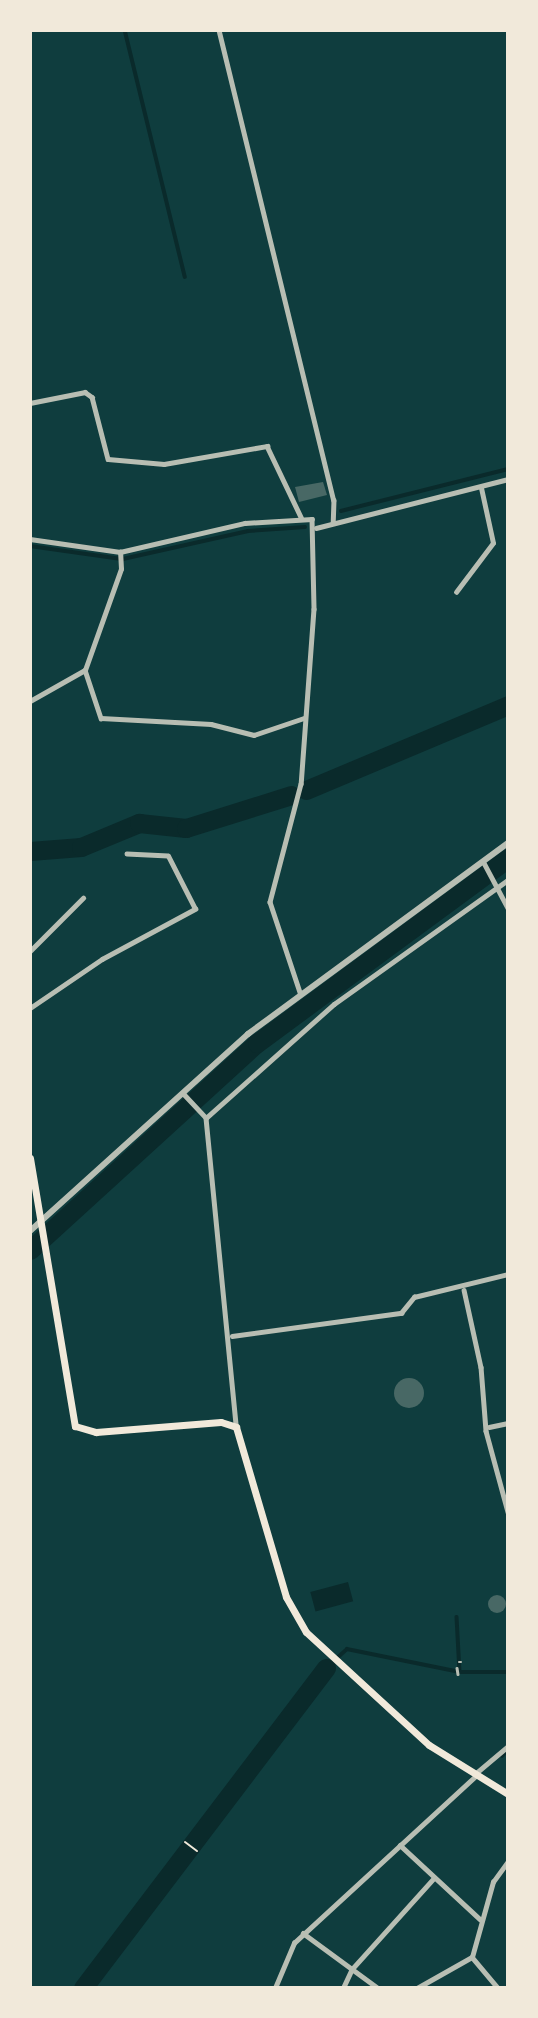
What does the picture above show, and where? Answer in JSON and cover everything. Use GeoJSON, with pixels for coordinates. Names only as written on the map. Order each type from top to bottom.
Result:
{"type":"FeatureCollection","features":[{"type":"Feature","properties":{"kind":"main road"},"geometry":{"type":"LineString","coordinates":[[30,1158],[75,1426],[96,1432],[221,1422],[236,1427],[286,1598],[333,1659],[429,1745],[508,1794]]}},
{"type":"Feature","properties":{"kind":"street"},"geometry":{"type":"LineString","coordinates":[[219,30],[334,500],[333,523]]}},
{"type":"Feature","properties":{"kind":"street"},"geometry":{"type":"LineString","coordinates":[[30,403],[85,392],[92,397],[108,459],[164,464],[268,446],[301,517],[316,528]]}},
{"type":"Feature","properties":{"kind":"street"},"geometry":{"type":"LineString","coordinates":[[316,528],[508,479]]}},
{"type":"Feature","properties":{"kind":"street"},"geometry":{"type":"LineString","coordinates":[[456,592],[493,543],[481,488]]}},
{"type":"Feature","properties":{"kind":"street"},"geometry":{"type":"LineString","coordinates":[[30,539],[120,552],[301,517]]}},
{"type":"Feature","properties":{"kind":"street"},"geometry":{"type":"LineString","coordinates":[[300,992],[270,902],[301,784],[316,528]]}},
{"type":"Feature","properties":{"kind":"street"},"geometry":{"type":"LineString","coordinates":[[120,552],[121,562],[85,670],[101,718],[211,724],[254,735],[304,718]]}},
{"type":"Feature","properties":{"kind":"street"},"geometry":{"type":"LineString","coordinates":[[30,701],[85,670]]}},
{"type":"Feature","properties":{"kind":"street"},"geometry":{"type":"LineString","coordinates":[[30,1231],[300,992],[508,843]]}},
{"type":"Feature","properties":{"kind":"street"},"geometry":{"type":"LineString","coordinates":[[30,1008],[102,959],[195,909],[168,856],[127,853]]}},
{"type":"Feature","properties":{"kind":"street"},"geometry":{"type":"LineString","coordinates":[[483,861],[500,886],[508,908]]}},
{"type":"Feature","properties":{"kind":"street"},"geometry":{"type":"LineString","coordinates":[[206,1118],[334,1004],[508,880]]}},
{"type":"Feature","properties":{"kind":"street"},"geometry":{"type":"LineString","coordinates":[[30,951],[83,898]]}},
{"type":"Feature","properties":{"kind":"street"},"geometry":{"type":"LineString","coordinates":[[183,1093],[206,1118],[232,1336],[236,1427]]}},
{"type":"Feature","properties":{"kind":"street"},"geometry":{"type":"LineString","coordinates":[[232,1336],[401,1313],[414,1297],[464,1290],[508,1274]]}},
{"type":"Feature","properties":{"kind":"street"},"geometry":{"type":"LineString","coordinates":[[464,1290],[489,1427],[508,1512]]}},
{"type":"Feature","properties":{"kind":"street"},"geometry":{"type":"LineString","coordinates":[[489,1427],[508,1423]]}},
{"type":"Feature","properties":{"kind":"street"},"geometry":{"type":"LineString","coordinates":[[275,1988],[303,1933],[508,1746]]}},
{"type":"Feature","properties":{"kind":"street"},"geometry":{"type":"LineString","coordinates":[[400,1845],[480,1919]]}},
{"type":"Feature","properties":{"kind":"street"},"geometry":{"type":"LineString","coordinates":[[417,1988],[472,1957],[480,1919],[508,1861]]}},
{"type":"Feature","properties":{"kind":"street"},"geometry":{"type":"LineString","coordinates":[[343,1988],[352,1969],[434,1878]]}},
{"type":"Feature","properties":{"kind":"street"},"geometry":{"type":"LineString","coordinates":[[303,1933],[378,1988]]}},
{"type":"Feature","properties":{"kind":"street"},"geometry":{"type":"LineString","coordinates":[[472,1957],[498,1988]]}},
{"type":"Feature","properties":{"kind":"lane"},"geometry":{"type":"LineString","coordinates":[[457,1668],[457,1674]]}},
{"type":"Feature","properties":{"kind":"path"},"geometry":{"type":"LineString","coordinates":[[185,1842],[198,1851]]}},
{"type":"Feature","properties":{"kind":"water"},"geometry":{"type":"Polygon","coordinates":[[[348,1582],[353,1601],[316,1611],[310,1592],[348,1582]]]}},
{"type":"Feature","properties":{"kind":"building"},"geometry":{"type":"Polygon","coordinates":[[[323,482],[327,495],[299,502],[295,487],[323,482]]]}},
{"type":"Feature","properties":{"kind":"building"},"geometry":{"type":"Polygon","coordinates":[[[409,1378],[420,1382],[424,1393],[420,1404],[409,1408],[398,1404],[394,1393],[398,1382],[409,1378]]]}},
{"type":"Feature","properties":{"kind":"building"},"geometry":{"type":"Polygon","coordinates":[[[497,1595],[503,1598],[506,1604],[503,1610],[497,1613],[491,1610],[488,1604],[491,1598],[497,1595]]]}},
{"type":"Feature","properties":{"kind":"waterway"},"geometry":{"type":"LineString","coordinates":[[125,30],[185,277]]}},
{"type":"Feature","properties":{"kind":"waterway"},"geometry":{"type":"LineString","coordinates":[[341,511],[508,469]]}},
{"type":"Feature","properties":{"kind":"waterway"},"geometry":{"type":"LineString","coordinates":[[30,546],[123,559],[248,531],[305,527]]}},
{"type":"Feature","properties":{"kind":"waterway"},"geometry":{"type":"LineString","coordinates":[[306,790],[508,705]]}},
{"type":"Feature","properties":{"kind":"waterway"},"geometry":{"type":"LineString","coordinates":[[30,851],[81,847],[139,823],[186,828],[291,795]]}},
{"type":"Feature","properties":{"kind":"waterway"},"geometry":{"type":"LineString","coordinates":[[30,1250],[257,1043],[508,858]]}},
{"type":"Feature","properties":{"kind":"waterway"},"geometry":{"type":"LineString","coordinates":[[457,1617],[460,1672]]}},
{"type":"Feature","properties":{"kind":"waterway"},"geometry":{"type":"LineString","coordinates":[[326,1668],[347,1649],[460,1672],[508,1672]]}},
{"type":"Feature","properties":{"kind":"waterway"},"geometry":{"type":"LineString","coordinates":[[83,1988],[326,1668]]}},
{"type":"Feature","properties":{"kind":"waterway"},"geometry":{"type":"LineString","coordinates":[[502,1756],[508,1750]]}}]}
